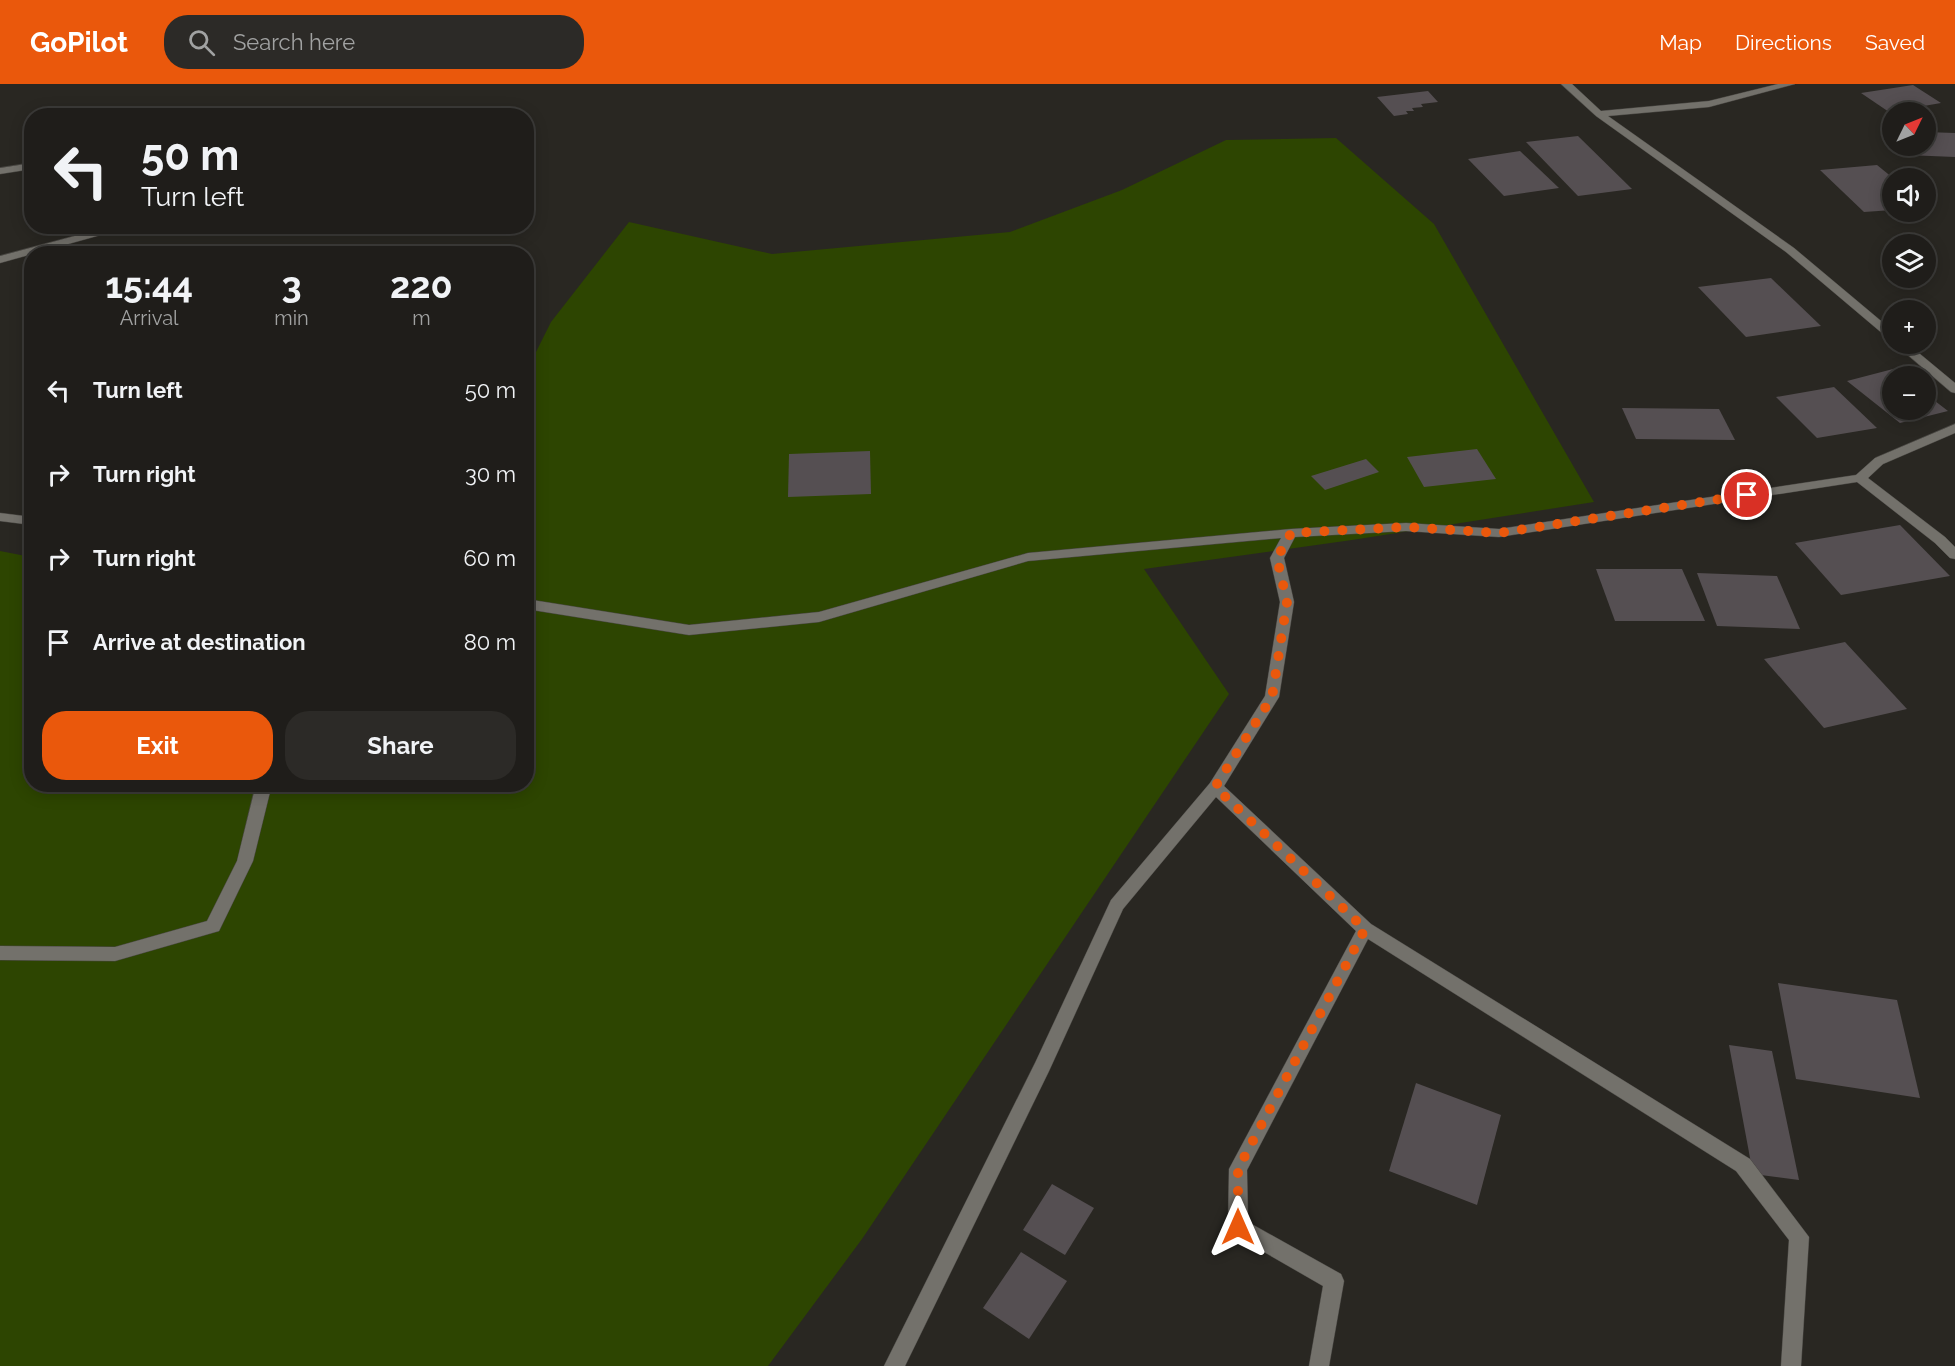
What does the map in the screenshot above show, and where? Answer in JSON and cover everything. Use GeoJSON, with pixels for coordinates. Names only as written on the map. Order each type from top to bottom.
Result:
{"type":"FeatureCollection","features":[{"type":"Feature","properties":{"kind":"street"},"geometry":{"type":"LineString","coordinates":[[1566,84],[1599,114],[1790,250],[1882,328]]}},
{"type":"Feature","properties":{"kind":"street"},"geometry":{"type":"LineString","coordinates":[[1599,114],[1709,104],[1790,84]]}},
{"type":"Feature","properties":{"kind":"street"},"geometry":{"type":"LineString","coordinates":[[0,171],[24,167]]}},
{"type":"Feature","properties":{"kind":"street"},"geometry":{"type":"LineString","coordinates":[[46,246],[94,234]]}},
{"type":"Feature","properties":{"kind":"street"},"geometry":{"type":"LineString","coordinates":[[0,260],[24,253]]}},
{"type":"Feature","properties":{"kind":"street"},"geometry":{"type":"LineString","coordinates":[[1913,354],[1955,389]]}},
{"type":"Feature","properties":{"kind":"street"},"geometry":{"type":"LineString","coordinates":[[534,605],[688,630],[819,616],[1028,557],[1291,533],[1406,527],[1499,533],[1860,478],[1879,461],[1955,428]]}},
{"type":"Feature","properties":{"kind":"street"},"geometry":{"type":"LineString","coordinates":[[1860,478],[1940,540],[1955,555]]}},
{"type":"Feature","properties":{"kind":"street"},"geometry":{"type":"LineString","coordinates":[[0,517],[24,520]]}},
{"type":"Feature","properties":{"kind":"street"},"geometry":{"type":"LineString","coordinates":[[894,1366],[1043,1065],[1116,905],[1215,787],[1272,697],[1287,602],[1277,558],[1291,533]]}},
{"type":"Feature","properties":{"kind":"street"},"geometry":{"type":"LineString","coordinates":[[1215,787],[1365,929],[1743,1165],[1799,1237],[1791,1366]]}},
{"type":"Feature","properties":{"kind":"street"},"geometry":{"type":"LineString","coordinates":[[0,953],[115,954],[213,926],[245,861],[262,792]]}},
{"type":"Feature","properties":{"kind":"street"},"geometry":{"type":"LineString","coordinates":[[1319,1366],[1334,1281],[1238,1227],[1238,1169],[1365,929]]}},
{"type":"Feature","properties":{"kind":"green space"},"geometry":{"type":"Polygon","coordinates":[[[1336,138],[1434,224],[1594,502],[1352,540],[1144,569],[1229,694],[862,1239],[768,1366],[0,1366],[0,551],[24,556],[24,792],[534,792],[534,356],[551,322],[629,222],[772,254],[1010,232],[1122,190],[1226,140],[1336,138]]]}},
{"type":"Feature","properties":{"kind":"building"},"geometry":{"type":"Polygon","coordinates":[[[1913,85],[1941,103],[1882,102],[1882,107],[1861,93],[1913,85]]]}},
{"type":"Feature","properties":{"kind":"building"},"geometry":{"type":"Polygon","coordinates":[[[1428,91],[1438,102],[1421,104],[1423,107],[1412,108],[1414,111],[1406,111],[1408,114],[1394,116],[1377,97],[1428,91]]]}},
{"type":"Feature","properties":{"kind":"building"},"geometry":{"type":"Polygon","coordinates":[[[1936,132],[1955,133],[1955,157],[1930,156],[1936,156],[1936,132]]]}},
{"type":"Feature","properties":{"kind":"building"},"geometry":{"type":"Polygon","coordinates":[[[1578,136],[1632,189],[1578,196],[1526,142],[1578,136]]]}},
{"type":"Feature","properties":{"kind":"building"},"geometry":{"type":"Polygon","coordinates":[[[1520,151],[1559,188],[1504,196],[1468,159],[1520,151]]]}},
{"type":"Feature","properties":{"kind":"building"},"geometry":{"type":"Polygon","coordinates":[[[1877,165],[1882,169],[1882,211],[1864,212],[1820,170],[1877,165]]]}},
{"type":"Feature","properties":{"kind":"building"},"geometry":{"type":"Polygon","coordinates":[[[1771,278],[1821,326],[1746,337],[1698,287],[1771,278]]]}},
{"type":"Feature","properties":{"kind":"building"},"geometry":{"type":"Polygon","coordinates":[[[1882,372],[1882,409],[1847,381],[1882,372]]]}},
{"type":"Feature","properties":{"kind":"building"},"geometry":{"type":"Polygon","coordinates":[[[1834,387],[1877,428],[1817,438],[1776,397],[1834,387]]]}},
{"type":"Feature","properties":{"kind":"building"},"geometry":{"type":"Polygon","coordinates":[[[1936,402],[1948,411],[1936,414],[1936,402]]]}},
{"type":"Feature","properties":{"kind":"building"},"geometry":{"type":"Polygon","coordinates":[[[1622,408],[1719,409],[1735,440],[1636,439],[1622,408]]]}},
{"type":"Feature","properties":{"kind":"building"},"geometry":{"type":"Polygon","coordinates":[[[1896,420],[1912,420],[1900,423],[1896,420]]]}},
{"type":"Feature","properties":{"kind":"building"},"geometry":{"type":"Polygon","coordinates":[[[1477,449],[1496,479],[1424,487],[1407,457],[1477,449]]]}},
{"type":"Feature","properties":{"kind":"building"},"geometry":{"type":"Polygon","coordinates":[[[870,451],[871,494],[788,497],[789,454],[870,451]]]}},
{"type":"Feature","properties":{"kind":"building"},"geometry":{"type":"Polygon","coordinates":[[[1366,459],[1379,472],[1325,490],[1311,476],[1366,459]]]}},
{"type":"Feature","properties":{"kind":"building"},"geometry":{"type":"Polygon","coordinates":[[[1900,525],[1950,576],[1841,595],[1795,543],[1900,525]]]}},
{"type":"Feature","properties":{"kind":"building"},"geometry":{"type":"Polygon","coordinates":[[[1596,569],[1682,569],[1705,621],[1615,621],[1596,569]]]}},
{"type":"Feature","properties":{"kind":"building"},"geometry":{"type":"Polygon","coordinates":[[[1697,573],[1777,576],[1800,629],[1717,626],[1697,573]]]}},
{"type":"Feature","properties":{"kind":"building"},"geometry":{"type":"Polygon","coordinates":[[[1845,642],[1907,709],[1824,728],[1764,659],[1845,642]]]}},
{"type":"Feature","properties":{"kind":"building"},"geometry":{"type":"Polygon","coordinates":[[[1778,983],[1897,1000],[1920,1098],[1796,1079],[1778,983]]]}},
{"type":"Feature","properties":{"kind":"building"},"geometry":{"type":"Polygon","coordinates":[[[1729,1045],[1772,1051],[1799,1180],[1753,1174],[1729,1045]]]}},
{"type":"Feature","properties":{"kind":"building"},"geometry":{"type":"Polygon","coordinates":[[[1416,1083],[1501,1115],[1477,1205],[1389,1171],[1416,1083]]]}},
{"type":"Feature","properties":{"kind":"building"},"geometry":{"type":"Polygon","coordinates":[[[1052,1184],[1094,1208],[1065,1255],[1023,1230],[1052,1184]]]}},
{"type":"Feature","properties":{"kind":"building"},"geometry":{"type":"Polygon","coordinates":[[[1021,1252],[1067,1281],[1029,1339],[983,1308],[1021,1252]]]}},
{"type":"Feature","properties":{"kind":"route"},"geometry":{"type":"LineString","coordinates":[[1238,1227],[1238,1169],[1365,929],[1215,787],[1272,697],[1287,602],[1277,558],[1291,533],[1406,527],[1499,533],[1747,495]]}}]}
